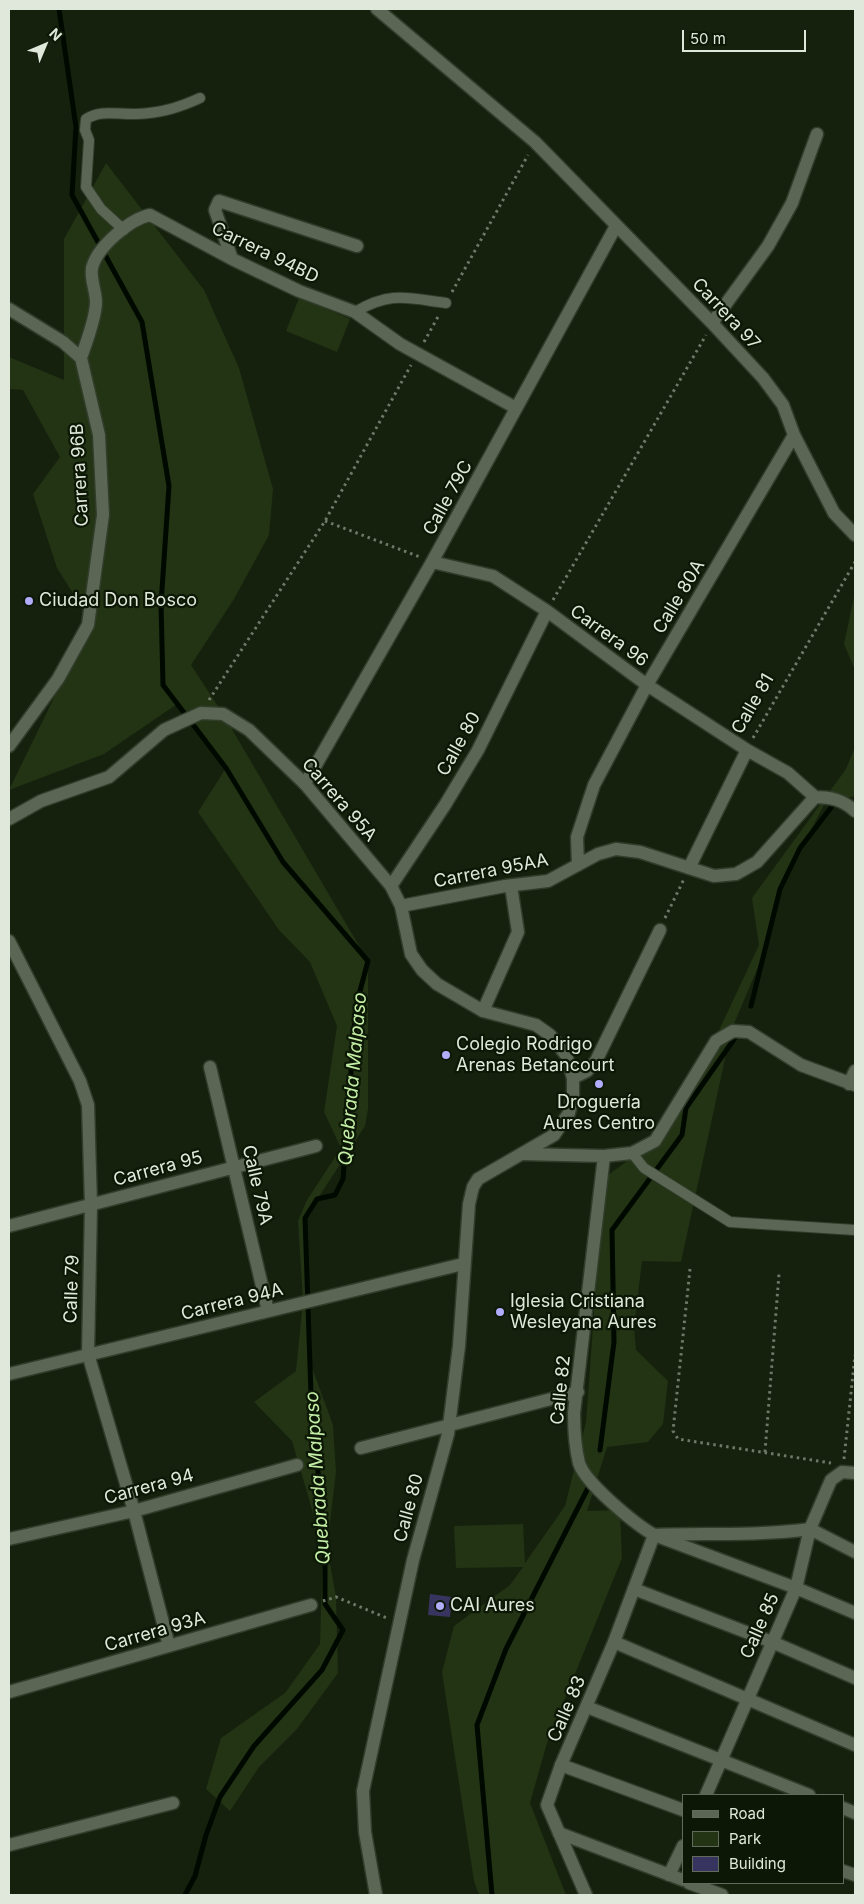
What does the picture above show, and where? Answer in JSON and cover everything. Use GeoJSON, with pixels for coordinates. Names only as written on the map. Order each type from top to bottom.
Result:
{"type":"FeatureCollection","features":[{"type":"Feature","properties":{"kind":"street","name":"Carrera 97"},"geometry":{"type":"LineString","coordinates":[[377,9],[535,142],[712,323],[783,404],[794,435],[834,513],[855,535]]}},
{"type":"Feature","properties":{"kind":"street"},"geometry":{"type":"LineString","coordinates":[[712,323],[768,246],[792,203],[817,134]]}},
{"type":"Feature","properties":{"kind":"street"},"geometry":{"type":"LineString","coordinates":[[232,259],[215,210],[219,201],[357,246]]}},
{"type":"Feature","properties":{"kind":"street","name":"Carrera 94BD"},"geometry":{"type":"LineString","coordinates":[[81,358],[96,303],[92,269],[104,246],[141,217],[150,215],[232,259],[299,290],[355,312],[418,354],[516,408]]}},
{"type":"Feature","properties":{"kind":"street","name":"Calle 79C"},"geometry":{"type":"LineString","coordinates":[[305,784],[432,562],[616,226]]}},
{"type":"Feature","properties":{"kind":"street"},"geometry":{"type":"LineString","coordinates":[[9,309],[64,342],[81,358]]}},
{"type":"Feature","properties":{"kind":"street","name":"Carrera 96B"},"geometry":{"type":"LineString","coordinates":[[9,746],[58,679],[88,625],[103,515],[99,435],[81,358]]}},
{"type":"Feature","properties":{"kind":"street","name":"Calle 80A"},"geometry":{"type":"LineString","coordinates":[[578,865],[577,837],[594,785],[647,685],[794,435]]}},
{"type":"Feature","properties":{"kind":"street","name":"Carrera 96"},"geometry":{"type":"LineString","coordinates":[[432,562],[493,576],[547,611],[647,685],[747,750],[788,772],[815,797]]}},
{"type":"Feature","properties":{"kind":"street","name":"Calle 80"},"geometry":{"type":"LineString","coordinates":[[390,886],[445,805],[478,750],[547,611]]}},
{"type":"Feature","properties":{"kind":"street"},"geometry":{"type":"LineString","coordinates":[[9,819],[40,801],[109,777],[164,730],[200,713]]}},
{"type":"Feature","properties":{"kind":"street","name":"Carrera 95A"},"geometry":{"type":"LineString","coordinates":[[200,713],[223,714],[249,730],[305,784],[390,886],[401,906],[412,954],[422,970],[437,984],[483,1011],[520,1019],[536,1025],[550,1035],[566,1055],[573,1078]]}},
{"type":"Feature","properties":{"kind":"street","name":"Calle 81"},"geometry":{"type":"LineString","coordinates":[[689,868],[747,750]]}},
{"type":"Feature","properties":{"kind":"street"},"geometry":{"type":"LineString","coordinates":[[815,797],[829,797],[847,803],[855,811]]}},
{"type":"Feature","properties":{"kind":"street","name":"Carrera 95AA"},"geometry":{"type":"LineString","coordinates":[[401,906],[548,881],[598,854],[616,849],[629,850],[714,876],[736,874],[757,862],[815,797]]}},
{"type":"Feature","properties":{"kind":"street"},"geometry":{"type":"LineString","coordinates":[[483,1011],[518,932],[511,886]]}},
{"type":"Feature","properties":{"kind":"street"},"geometry":{"type":"LineString","coordinates":[[522,1154],[554,1135],[569,1113],[574,1095],[573,1078],[587,1071],[596,1061],[660,930]]}},
{"type":"Feature","properties":{"kind":"street","name":"Calle 79"},"geometry":{"type":"LineString","coordinates":[[9,941],[80,1081],[88,1106],[91,1205],[88,1354],[134,1511],[169,1646]]}},
{"type":"Feature","properties":{"kind":"street"},"geometry":{"type":"LineString","coordinates":[[522,1154],[604,1156],[632,1152],[655,1140],[716,1041],[733,1030],[748,1032],[801,1065],[852,1084],[855,1071]]}},
{"type":"Feature","properties":{"kind":"street","name":"Calle 79A"},"geometry":{"type":"LineString","coordinates":[[210,1067],[268,1311]]}},
{"type":"Feature","properties":{"kind":"street","name":"Carrera 95"},"geometry":{"type":"LineString","coordinates":[[9,1226],[316,1146]]}},
{"type":"Feature","properties":{"kind":"street","name":"Calle 80"},"geometry":{"type":"LineString","coordinates":[[376,1895],[365,1832],[362,1791],[413,1560],[450,1423],[459,1346],[468,1204],[473,1187],[478,1179],[489,1171],[522,1154]]}},
{"type":"Feature","properties":{"kind":"street","name":"Calle 82"},"geometry":{"type":"LineString","coordinates":[[604,1156],[578,1392],[574,1413],[574,1433],[580,1464],[588,1477],[629,1517],[654,1535],[796,1588],[855,1613]]}},
{"type":"Feature","properties":{"kind":"street","name":"Carrera 94A"},"geometry":{"type":"LineString","coordinates":[[9,1374],[463,1264]]}},
{"type":"Feature","properties":{"kind":"street"},"geometry":{"type":"LineString","coordinates":[[362,1448],[450,1423],[578,1392]]}},
{"type":"Feature","properties":{"kind":"street","name":"Carrera 94"},"geometry":{"type":"LineString","coordinates":[[9,1539],[134,1511],[297,1465]]}},
{"type":"Feature","properties":{"kind":"street","name":"Calle 85"},"geometry":{"type":"LineString","coordinates":[[706,1794],[796,1588],[810,1528],[831,1480],[847,1470]]}},
{"type":"Feature","properties":{"kind":"street"},"geometry":{"type":"LineString","coordinates":[[654,1535],[697,1532],[762,1534],[810,1528],[855,1552]]}},
{"type":"Feature","properties":{"kind":"street","name":"Calle 83"},"geometry":{"type":"LineString","coordinates":[[586,1895],[547,1805],[562,1764],[614,1642],[654,1535]]}},
{"type":"Feature","properties":{"kind":"street"},"geometry":{"type":"LineString","coordinates":[[634,1588],[772,1642],[855,1678]]}},
{"type":"Feature","properties":{"kind":"street","name":"Carrera 93A"},"geometry":{"type":"LineString","coordinates":[[9,1692],[311,1605]]}},
{"type":"Feature","properties":{"kind":"street"},"geometry":{"type":"LineString","coordinates":[[614,1642],[855,1745]]}},
{"type":"Feature","properties":{"kind":"street"},"geometry":{"type":"LineString","coordinates":[[587,1707],[806,1794]]}},
{"type":"Feature","properties":{"kind":"street"},"geometry":{"type":"LineString","coordinates":[[562,1764],[682,1810]]}},
{"type":"Feature","properties":{"kind":"street"},"geometry":{"type":"LineString","coordinates":[[9,1844],[173,1803]]}},
{"type":"Feature","properties":{"kind":"street"},"geometry":{"type":"LineString","coordinates":[[559,1834],[682,1880]]}},
{"type":"Feature","properties":{"kind":"street"},"geometry":{"type":"LineString","coordinates":[[669,1875],[682,1848]]}},
{"type":"Feature","properties":{"kind":"street"},"geometry":{"type":"LineString","coordinates":[[692,1884],[722,1895]]}},
{"type":"Feature","properties":{"kind":"lane"},"geometry":{"type":"LineString","coordinates":[[124,230],[101,209],[86,187],[89,140],[85,130],[86,119],[95,114],[135,114],[175,110],[200,98]]}},
{"type":"Feature","properties":{"kind":"lane"},"geometry":{"type":"LineString","coordinates":[[355,312],[374,301],[399,297],[446,303]]}},
{"type":"Feature","properties":{"kind":"lane"},"geometry":{"type":"LineString","coordinates":[[632,1152],[644,1168],[730,1222],[855,1230]]}},
{"type":"Feature","properties":{"kind":"path"},"geometry":{"type":"LineString","coordinates":[[200,713],[325,521],[535,142]]}},
{"type":"Feature","properties":{"kind":"path"},"geometry":{"type":"LineString","coordinates":[[547,611],[712,323]]}},
{"type":"Feature","properties":{"kind":"path"},"geometry":{"type":"LineString","coordinates":[[325,521],[432,562]]}},
{"type":"Feature","properties":{"kind":"path","name":"Calle 81"},"geometry":{"type":"LineString","coordinates":[[747,750],[855,562]]}},
{"type":"Feature","properties":{"kind":"path"},"geometry":{"type":"LineString","coordinates":[[660,930],[689,868]]}},
{"type":"Feature","properties":{"kind":"path"},"geometry":{"type":"LineString","coordinates":[[690,1269],[673,1431],[678,1439],[764,1452],[847,1470],[855,1355]]}},
{"type":"Feature","properties":{"kind":"path"},"geometry":{"type":"LineString","coordinates":[[764,1452],[779,1274]]}},
{"type":"Feature","properties":{"kind":"path"},"geometry":{"type":"LineString","coordinates":[[336,1597],[400,1623]]}},
{"type":"Feature","properties":{"kind":"green space"},"geometry":{"type":"Polygon","coordinates":[[[106,163],[204,290],[239,368],[273,489],[269,535],[234,599],[191,665],[223,714],[368,961],[368,1109],[365,1126],[305,1218],[311,1365],[333,1425],[336,1472],[327,1547],[336,1597],[338,1673],[297,1729],[259,1767],[230,1811],[206,1789],[221,1738],[285,1693],[320,1644],[323,1547],[292,1441],[254,1402],[296,1371],[303,1301],[298,1221],[307,1200],[341,1148],[324,1112],[337,1026],[310,962],[279,930],[198,812],[226,768],[177,704],[104,754],[9,790],[91,622],[57,568],[33,494],[60,457],[23,390],[9,389],[9,357],[64,380],[64,239],[106,163]]]}},
{"type":"Feature","properties":{"kind":"green space"},"geometry":{"type":"Polygon","coordinates":[[[299,298],[350,319],[337,352],[286,331],[299,298]]]}},
{"type":"Feature","properties":{"kind":"green space"},"geometry":{"type":"Polygon","coordinates":[[[855,592],[855,670],[844,644],[855,592]]]}},
{"type":"Feature","properties":{"kind":"green space"},"geometry":{"type":"Polygon","coordinates":[[[855,747],[855,796],[825,803],[780,889],[767,946],[731,1031],[681,1262],[642,1261],[634,1327],[636,1350],[668,1381],[663,1424],[648,1442],[607,1447],[587,1511],[620,1510],[622,1558],[547,1743],[530,1803],[566,1895],[479,1895],[474,1881],[442,1672],[454,1626],[510,1585],[523,1567],[456,1568],[454,1526],[523,1524],[525,1563],[565,1506],[586,1422],[604,1178],[656,1140],[714,1041],[759,945],[752,898],[846,769],[855,747]]]}},
{"type":"Feature","properties":{"kind":"building","name":"CAI Aures"},"geometry":{"type":"Polygon","coordinates":[[[430,1594],[452,1597],[450,1617],[428,1615],[430,1594]]]}},
{"type":"Feature","properties":{"kind":"waterway","name":"Quebrada Malpaso"},"geometry":{"type":"LineString","coordinates":[[59,9],[76,127],[72,195],[142,322],[169,486],[161,604],[163,685],[226,768],[283,862],[368,961],[356,1006],[343,1179],[335,1195],[317,1199],[305,1218],[311,1395],[325,1548],[325,1604],[343,1630],[322,1670],[254,1746],[220,1797],[206,1835],[195,1876],[185,1895]]}},
{"type":"Feature","properties":{"kind":"waterway"},"geometry":{"type":"LineString","coordinates":[[751,1006],[780,889],[800,848],[833,805]]}},
{"type":"Feature","properties":{"kind":"waterway"},"geometry":{"type":"LineString","coordinates":[[600,1450],[614,1342],[612,1230],[682,1135],[686,1108],[737,1035]]}},
{"type":"Feature","properties":{"kind":"waterway"},"geometry":{"type":"LineString","coordinates":[[492,1895],[477,1725],[506,1649],[589,1486]]}},
{"type":"Feature","properties":{"kind":"place","name":"Ciudad Don Bosco"},"geometry":{"type":"Point","coordinates":[29,601]}},
{"type":"Feature","properties":{"kind":"place","name":"Colegio Rodrigo Arenas Betancourt"},"geometry":{"type":"Point","coordinates":[446,1055]}},
{"type":"Feature","properties":{"kind":"place","name":"Droguería Aures Centro"},"geometry":{"type":"Point","coordinates":[599,1084]}},
{"type":"Feature","properties":{"kind":"place","name":"Iglesia Cristiana Wesleyana Aures"},"geometry":{"type":"Point","coordinates":[500,1312]}},
{"type":"Feature","properties":{"kind":"place","name":"CAI Aures"},"geometry":{"type":"Point","coordinates":[440,1606]}}]}
